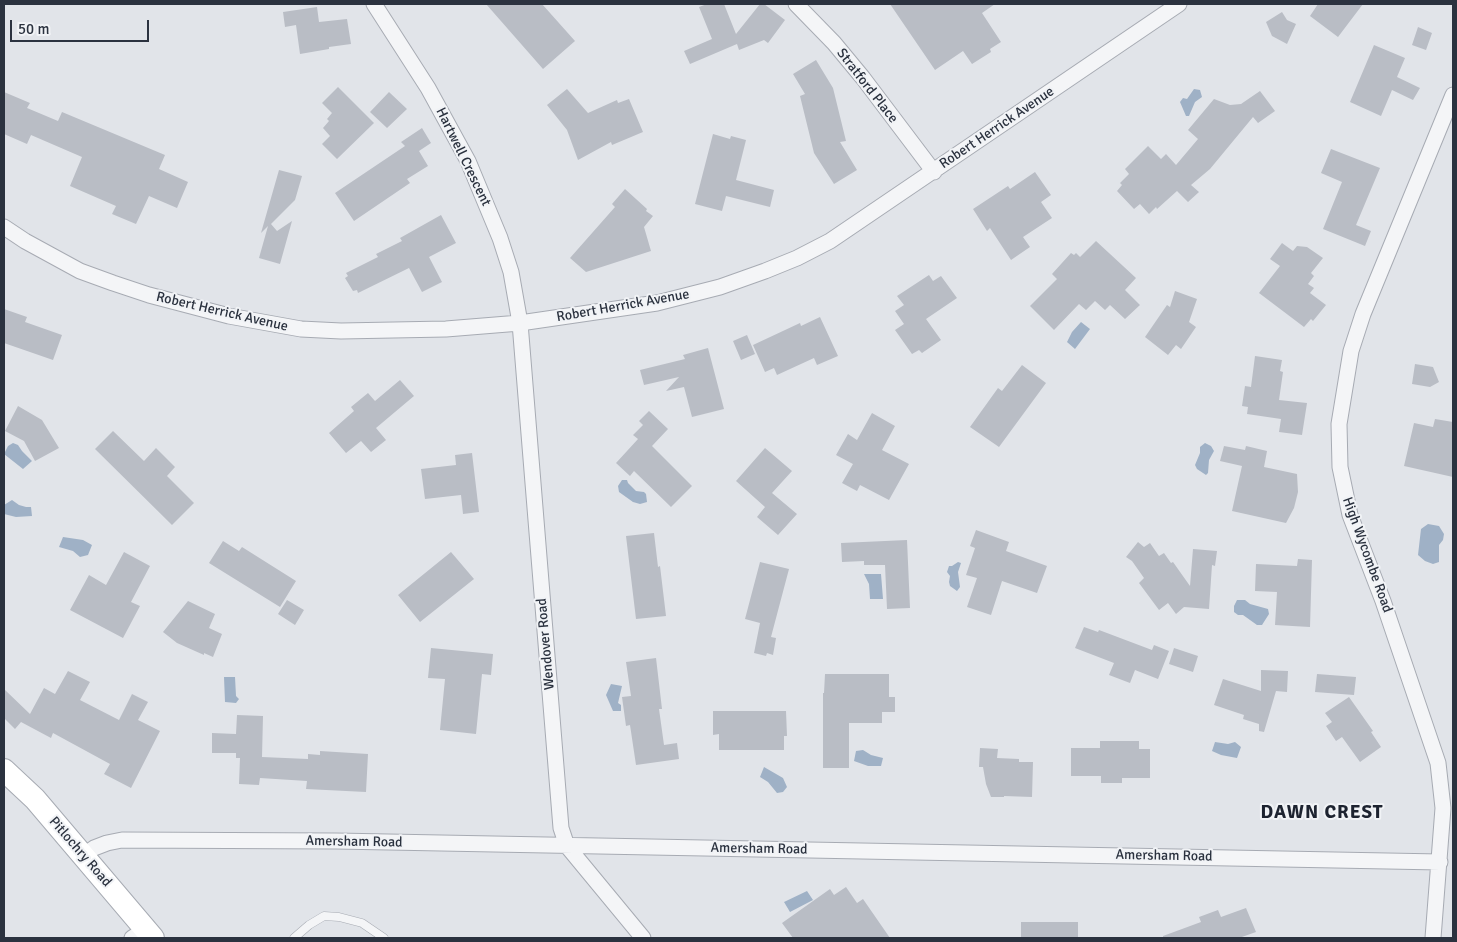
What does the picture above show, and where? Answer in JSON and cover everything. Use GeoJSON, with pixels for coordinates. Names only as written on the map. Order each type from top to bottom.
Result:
{"type":"FeatureCollection","features":[{"type":"Feature","properties":{"kind":"street","name":"Hartwell Crescent"},"geometry":{"type":"LineString","coordinates":[[374,4],[428,88],[468,161],[500,238],[511,272],[520,323]]}},
{"type":"Feature","properties":{"kind":"street","name":"Stratford Place"},"geometry":{"type":"LineString","coordinates":[[796,4],[851,64],[934,172]]}},
{"type":"Feature","properties":{"kind":"street","name":"Robert Herrick Avenue"},"geometry":{"type":"LineString","coordinates":[[4,227],[25,241],[80,271],[113,283],[158,297],[269,324],[301,329],[389,331],[446,329],[520,323],[657,303],[720,287],[765,271],[797,258],[830,241],[1179,4]]}},
{"type":"Feature","properties":{"kind":"street","name":"High Wycombe Road"},"geometry":{"type":"LineString","coordinates":[[1432,938],[1440,862],[1443,808],[1438,763],[1383,602],[1350,515],[1340,467],[1339,424],[1352,351],[1363,314],[1453,95]]}},
{"type":"Feature","properties":{"kind":"street","name":"Wendover Road"},"geometry":{"type":"LineString","coordinates":[[520,323],[560,819],[563,835],[567,846],[643,938]]}},
{"type":"Feature","properties":{"kind":"street","name":"Pitlochry Road"},"geometry":{"type":"LineString","coordinates":[[4,770],[35,799],[83,856],[144,935]]}},
{"type":"Feature","properties":{"kind":"street","name":"Amersham Road"},"geometry":{"type":"LineString","coordinates":[[83,856],[94,848],[122,840],[336,841],[1440,862]]}},
{"type":"Feature","properties":{"kind":"lane"},"geometry":{"type":"LineString","coordinates":[[294,938],[309,925],[324,916],[339,917],[362,923],[384,938]]}},
{"type":"Feature","properties":{"kind":"water"},"geometry":{"type":"Polygon","coordinates":[[[1194,89],[1200,90],[1202,97],[1195,102],[1189,116],[1186,116],[1180,102],[1183,98],[1187,99],[1194,89]]]}},
{"type":"Feature","properties":{"kind":"water"},"geometry":{"type":"Polygon","coordinates":[[[1081,322],[1090,329],[1075,349],[1067,342],[1072,332],[1081,322]]]}},
{"type":"Feature","properties":{"kind":"water"},"geometry":{"type":"Polygon","coordinates":[[[13,443],[18,445],[32,461],[23,469],[4,454],[8,446],[13,443]]]}},
{"type":"Feature","properties":{"kind":"water"},"geometry":{"type":"Polygon","coordinates":[[[1205,443],[1211,446],[1214,451],[1209,460],[1208,473],[1206,475],[1197,469],[1195,465],[1200,453],[1200,447],[1205,443]]]}},
{"type":"Feature","properties":{"kind":"water"},"geometry":{"type":"Polygon","coordinates":[[[622,480],[627,480],[636,491],[644,492],[647,502],[640,504],[633,502],[619,492],[618,486],[622,480]]]}},
{"type":"Feature","properties":{"kind":"water"},"geometry":{"type":"Polygon","coordinates":[[[12,500],[19,505],[31,507],[32,516],[16,517],[4,514],[4,505],[12,500]]]}},
{"type":"Feature","properties":{"kind":"water"},"geometry":{"type":"Polygon","coordinates":[[[1428,524],[1439,526],[1444,534],[1443,540],[1439,545],[1439,562],[1433,564],[1425,561],[1418,555],[1421,529],[1428,524]]]}},
{"type":"Feature","properties":{"kind":"water"},"geometry":{"type":"Polygon","coordinates":[[[63,537],[83,540],[92,545],[88,555],[80,557],[73,551],[59,547],[63,537]]]}},
{"type":"Feature","properties":{"kind":"water"},"geometry":{"type":"Polygon","coordinates":[[[958,562],[961,563],[958,572],[960,587],[957,591],[950,586],[950,576],[947,572],[949,566],[958,562]]]}},
{"type":"Feature","properties":{"kind":"water"},"geometry":{"type":"Polygon","coordinates":[[[864,574],[881,574],[883,599],[870,599],[869,584],[864,574]]]}},
{"type":"Feature","properties":{"kind":"water"},"geometry":{"type":"Polygon","coordinates":[[[1237,600],[1245,600],[1250,604],[1268,609],[1269,614],[1262,625],[1257,625],[1243,615],[1238,615],[1234,612],[1237,600]]]}},
{"type":"Feature","properties":{"kind":"water"},"geometry":{"type":"Polygon","coordinates":[[[224,677],[235,677],[236,696],[239,699],[236,703],[225,702],[224,677]]]}},
{"type":"Feature","properties":{"kind":"water"},"geometry":{"type":"Polygon","coordinates":[[[611,684],[622,686],[618,703],[621,705],[621,711],[613,711],[606,695],[611,684]]]}},
{"type":"Feature","properties":{"kind":"water"},"geometry":{"type":"Polygon","coordinates":[[[1215,742],[1228,744],[1235,742],[1241,747],[1237,758],[1212,751],[1215,742]]]}},
{"type":"Feature","properties":{"kind":"water"},"geometry":{"type":"Polygon","coordinates":[[[863,750],[871,755],[883,758],[881,766],[868,766],[854,761],[856,751],[863,750]]]}},
{"type":"Feature","properties":{"kind":"water"},"geometry":{"type":"Polygon","coordinates":[[[764,767],[783,778],[787,787],[783,792],[777,793],[768,782],[760,777],[764,767]]]}},
{"type":"Feature","properties":{"kind":"water"},"geometry":{"type":"Polygon","coordinates":[[[807,891],[813,900],[790,912],[784,902],[807,891]]]}},
{"type":"Feature","properties":{"kind":"building"},"geometry":{"type":"Polygon","coordinates":[[[486,4],[542,4],[575,41],[543,69],[486,4]]]}},
{"type":"Feature","properties":{"kind":"building"},"geometry":{"type":"Polygon","coordinates":[[[707,4],[724,4],[736,34],[760,4],[764,4],[785,20],[768,43],[764,40],[739,50],[737,44],[690,64],[684,51],[712,39],[699,7],[707,4]]]}},
{"type":"Feature","properties":{"kind":"building"},"geometry":{"type":"Polygon","coordinates":[[[890,4],[995,4],[982,13],[1001,42],[990,49],[991,52],[972,64],[963,51],[935,70],[890,4]]]}},
{"type":"Feature","properties":{"kind":"building"},"geometry":{"type":"Polygon","coordinates":[[[1318,4],[1363,4],[1338,37],[1310,16],[1318,4]]]}},
{"type":"Feature","properties":{"kind":"building"},"geometry":{"type":"Polygon","coordinates":[[[317,7],[319,22],[347,19],[351,44],[300,54],[296,25],[285,27],[283,12],[317,7]]]}},
{"type":"Feature","properties":{"kind":"building"},"geometry":{"type":"Polygon","coordinates":[[[1282,12],[1287,20],[1296,24],[1287,44],[1272,36],[1266,22],[1282,12]]]}},
{"type":"Feature","properties":{"kind":"building"},"geometry":{"type":"Polygon","coordinates":[[[1418,27],[1432,33],[1426,50],[1412,45],[1418,27]]]}},
{"type":"Feature","properties":{"kind":"building"},"geometry":{"type":"Polygon","coordinates":[[[1374,45],[1405,58],[1397,77],[1420,88],[1413,100],[1392,90],[1381,116],[1350,102],[1374,45]]]}},
{"type":"Feature","properties":{"kind":"building"},"geometry":{"type":"Polygon","coordinates":[[[816,60],[833,88],[846,141],[840,142],[857,170],[834,184],[814,153],[800,96],[805,94],[793,74],[816,60]]]}},
{"type":"Feature","properties":{"kind":"building"},"geometry":{"type":"Polygon","coordinates":[[[338,87],[374,123],[337,159],[322,144],[330,136],[323,128],[329,121],[327,119],[332,113],[322,103],[338,87]]]}},
{"type":"Feature","properties":{"kind":"building"},"geometry":{"type":"Polygon","coordinates":[[[567,89],[588,113],[617,100],[618,103],[629,99],[643,132],[612,145],[611,142],[578,160],[567,130],[547,105],[567,89]]]}},
{"type":"Feature","properties":{"kind":"building"},"geometry":{"type":"Polygon","coordinates":[[[1260,91],[1275,111],[1258,123],[1253,117],[1210,169],[1191,185],[1199,192],[1188,202],[1177,191],[1149,214],[1140,204],[1134,209],[1117,191],[1122,185],[1120,183],[1129,174],[1125,169],[1148,146],[1161,159],[1166,154],[1176,165],[1198,139],[1188,130],[1214,99],[1230,105],[1241,104],[1260,91]]]}},
{"type":"Feature","properties":{"kind":"building"},"geometry":{"type":"Polygon","coordinates":[[[4,92],[30,103],[27,108],[58,121],[62,112],[165,155],[159,169],[188,182],[177,208],[149,196],[136,224],[112,214],[116,206],[70,186],[82,157],[31,135],[27,144],[4,134],[4,92]]]}},
{"type":"Feature","properties":{"kind":"building"},"geometry":{"type":"Polygon","coordinates":[[[389,92],[407,109],[387,128],[370,112],[389,92]]]}},
{"type":"Feature","properties":{"kind":"building"},"geometry":{"type":"Polygon","coordinates":[[[422,128],[431,143],[419,151],[428,166],[407,179],[410,183],[354,221],[335,193],[405,146],[401,142],[422,128]]]}},
{"type":"Feature","properties":{"kind":"building"},"geometry":{"type":"Polygon","coordinates":[[[713,134],[730,139],[731,136],[746,140],[736,180],[774,190],[770,207],[726,196],[722,211],[695,204],[713,134]]]}},
{"type":"Feature","properties":{"kind":"building"},"geometry":{"type":"Polygon","coordinates":[[[1331,149],[1380,168],[1356,225],[1371,231],[1365,246],[1323,229],[1342,182],[1321,173],[1331,149]]]}},
{"type":"Feature","properties":{"kind":"building"},"geometry":{"type":"Polygon","coordinates":[[[279,170],[302,176],[295,200],[271,224],[277,231],[292,221],[280,264],[259,258],[268,226],[261,233],[279,170]]]}},
{"type":"Feature","properties":{"kind":"building"},"geometry":{"type":"Polygon","coordinates":[[[1035,172],[1051,195],[1041,202],[1052,218],[1023,237],[1030,247],[1011,260],[990,228],[987,231],[973,209],[1008,186],[1010,189],[1035,172]]]}},
{"type":"Feature","properties":{"kind":"building"},"geometry":{"type":"Polygon","coordinates":[[[625,189],[653,216],[644,227],[651,251],[586,272],[570,258],[615,207],[612,204],[625,189]]]}},
{"type":"Feature","properties":{"kind":"building"},"geometry":{"type":"Polygon","coordinates":[[[441,215],[456,243],[429,257],[442,282],[422,292],[409,268],[358,293],[357,290],[353,291],[345,278],[348,276],[346,273],[378,257],[376,254],[402,241],[400,238],[441,215]]]}},
{"type":"Feature","properties":{"kind":"building"},"geometry":{"type":"Polygon","coordinates":[[[1096,241],[1136,278],[1125,290],[1140,305],[1125,319],[1110,305],[1105,310],[1095,301],[1086,310],[1079,304],[1054,330],[1030,306],[1057,279],[1052,274],[1071,253],[1074,255],[1076,253],[1080,257],[1096,241]]]}},
{"type":"Feature","properties":{"kind":"building"},"geometry":{"type":"Polygon","coordinates":[[[1282,243],[1293,251],[1297,246],[1307,247],[1323,258],[1311,273],[1314,276],[1308,284],[1314,288],[1310,293],[1326,305],[1313,321],[1311,319],[1304,327],[1259,293],[1280,266],[1270,259],[1282,243]]]}},
{"type":"Feature","properties":{"kind":"building"},"geometry":{"type":"Polygon","coordinates":[[[929,275],[933,281],[941,276],[957,298],[926,319],[941,340],[922,353],[919,350],[912,354],[895,330],[904,324],[895,311],[904,305],[897,296],[929,275]]]}},
{"type":"Feature","properties":{"kind":"building"},"geometry":{"type":"Polygon","coordinates":[[[1175,291],[1197,299],[1189,322],[1196,327],[1181,349],[1176,345],[1168,355],[1145,337],[1167,305],[1170,307],[1175,291]]]}},
{"type":"Feature","properties":{"kind":"building"},"geometry":{"type":"Polygon","coordinates":[[[4,309],[27,317],[25,322],[62,335],[53,360],[4,343],[4,309]]]}},
{"type":"Feature","properties":{"kind":"building"},"geometry":{"type":"Polygon","coordinates":[[[820,317],[838,356],[817,365],[814,358],[777,375],[774,368],[765,372],[753,345],[800,323],[801,326],[820,317]]]}},
{"type":"Feature","properties":{"kind":"building"},"geometry":{"type":"Polygon","coordinates":[[[747,335],[755,354],[741,360],[733,341],[747,335]]]}},
{"type":"Feature","properties":{"kind":"building"},"geometry":{"type":"Polygon","coordinates":[[[708,348],[724,409],[692,417],[684,387],[666,391],[679,377],[644,385],[640,370],[685,359],[683,355],[708,348]]]}},
{"type":"Feature","properties":{"kind":"building"},"geometry":{"type":"Polygon","coordinates":[[[1255,356],[1282,360],[1280,371],[1283,372],[1279,400],[1307,403],[1302,435],[1279,432],[1281,419],[1247,414],[1248,407],[1242,406],[1245,386],[1251,387],[1255,356]]]}},
{"type":"Feature","properties":{"kind":"building"},"geometry":{"type":"Polygon","coordinates":[[[1415,364],[1433,367],[1439,382],[1430,387],[1412,384],[1415,364]]]}},
{"type":"Feature","properties":{"kind":"building"},"geometry":{"type":"Polygon","coordinates":[[[1022,365],[1046,383],[999,447],[970,427],[998,388],[1002,391],[1022,365]]]}},
{"type":"Feature","properties":{"kind":"building"},"geometry":{"type":"Polygon","coordinates":[[[400,380],[414,396],[376,428],[386,440],[371,452],[361,441],[346,453],[329,433],[354,411],[351,407],[368,393],[375,401],[400,380]]]}},
{"type":"Feature","properties":{"kind":"building"},"geometry":{"type":"Polygon","coordinates":[[[18,406],[42,420],[59,448],[35,461],[24,441],[5,431],[18,406]]]}},
{"type":"Feature","properties":{"kind":"building"},"geometry":{"type":"Polygon","coordinates":[[[649,411],[668,429],[652,446],[692,486],[671,507],[634,471],[630,476],[616,463],[638,439],[633,435],[643,425],[639,421],[649,411]]]}},
{"type":"Feature","properties":{"kind":"building"},"geometry":{"type":"Polygon","coordinates":[[[872,413],[895,426],[882,450],[909,464],[889,500],[860,485],[857,491],[842,483],[853,464],[836,455],[848,434],[857,440],[872,413]]]}},
{"type":"Feature","properties":{"kind":"building"},"geometry":{"type":"Polygon","coordinates":[[[1435,419],[1453,422],[1453,477],[1404,466],[1414,423],[1433,427],[1435,419]]]}},
{"type":"Feature","properties":{"kind":"building"},"geometry":{"type":"Polygon","coordinates":[[[113,431],[144,461],[156,448],[175,467],[167,476],[194,503],[172,525],[95,449],[113,431]]]}},
{"type":"Feature","properties":{"kind":"building"},"geometry":{"type":"Polygon","coordinates":[[[1224,446],[1245,450],[1246,446],[1267,451],[1264,467],[1297,474],[1298,492],[1294,508],[1286,523],[1232,511],[1242,466],[1220,461],[1224,446]]]}},
{"type":"Feature","properties":{"kind":"building"},"geometry":{"type":"Polygon","coordinates":[[[765,448],[792,471],[772,493],[797,514],[778,535],[757,517],[765,507],[736,481],[765,448]]]}},
{"type":"Feature","properties":{"kind":"building"},"geometry":{"type":"Polygon","coordinates":[[[472,453],[479,512],[463,514],[461,495],[425,499],[421,469],[456,465],[455,455],[472,453]]]}},
{"type":"Feature","properties":{"kind":"building"},"geometry":{"type":"Polygon","coordinates":[[[976,530],[1009,542],[1006,551],[1047,566],[1037,593],[1002,581],[991,615],[967,607],[977,578],[966,575],[975,548],[970,546],[976,530]]]}},
{"type":"Feature","properties":{"kind":"building"},"geometry":{"type":"Polygon","coordinates":[[[654,533],[666,616],[636,619],[626,536],[654,533]]]}},
{"type":"Feature","properties":{"kind":"building"},"geometry":{"type":"Polygon","coordinates":[[[907,540],[910,608],[887,609],[885,565],[864,565],[864,561],[842,562],[841,543],[907,540]]]}},
{"type":"Feature","properties":{"kind":"building"},"geometry":{"type":"Polygon","coordinates":[[[223,541],[239,551],[242,547],[296,581],[280,607],[209,563],[223,541]]]}},
{"type":"Feature","properties":{"kind":"building"},"geometry":{"type":"Polygon","coordinates":[[[1138,542],[1144,547],[1150,543],[1159,556],[1164,553],[1190,586],[1193,549],[1217,551],[1215,566],[1212,565],[1209,609],[1184,607],[1176,614],[1168,603],[1159,610],[1139,583],[1144,578],[1132,561],[1126,557],[1138,542]]]}},
{"type":"Feature","properties":{"kind":"building"},"geometry":{"type":"Polygon","coordinates":[[[124,552],[150,566],[131,602],[140,606],[123,638],[70,610],[89,575],[106,585],[124,552]]]}},
{"type":"Feature","properties":{"kind":"building"},"geometry":{"type":"Polygon","coordinates":[[[451,552],[474,579],[420,622],[398,595],[451,552]]]}},
{"type":"Feature","properties":{"kind":"building"},"geometry":{"type":"Polygon","coordinates":[[[1298,559],[1312,560],[1310,627],[1275,625],[1277,592],[1255,591],[1256,564],[1297,566],[1298,559]]]}},
{"type":"Feature","properties":{"kind":"building"},"geometry":{"type":"Polygon","coordinates":[[[760,562],[789,569],[771,637],[776,638],[773,655],[767,653],[766,656],[754,653],[760,623],[745,619],[760,562]]]}},
{"type":"Feature","properties":{"kind":"building"},"geometry":{"type":"Polygon","coordinates":[[[287,600],[304,610],[295,625],[278,614],[287,600]]]}},
{"type":"Feature","properties":{"kind":"building"},"geometry":{"type":"Polygon","coordinates":[[[188,601],[215,614],[209,628],[222,634],[213,657],[177,643],[163,632],[188,601]]]}},
{"type":"Feature","properties":{"kind":"building"},"geometry":{"type":"Polygon","coordinates":[[[1084,627],[1098,632],[1099,630],[1152,650],[1154,645],[1169,651],[1158,679],[1135,670],[1130,683],[1109,675],[1114,663],[1075,648],[1084,627]]]}},
{"type":"Feature","properties":{"kind":"building"},"geometry":{"type":"Polygon","coordinates":[[[431,648],[493,654],[491,675],[482,674],[476,734],[440,730],[445,679],[428,678],[431,648]]]}},
{"type":"Feature","properties":{"kind":"building"},"geometry":{"type":"Polygon","coordinates":[[[1174,648],[1198,656],[1193,672],[1169,664],[1174,648]]]}},
{"type":"Feature","properties":{"kind":"building"},"geometry":{"type":"Polygon","coordinates":[[[656,658],[662,709],[659,709],[664,745],[677,743],[679,759],[636,765],[630,725],[626,726],[622,697],[631,696],[626,662],[656,658]]]}},
{"type":"Feature","properties":{"kind":"building"},"geometry":{"type":"Polygon","coordinates":[[[1261,670],[1288,671],[1287,692],[1276,691],[1264,732],[1259,731],[1259,724],[1243,719],[1244,715],[1214,705],[1223,679],[1261,691],[1261,670]]]}},
{"type":"Feature","properties":{"kind":"building"},"geometry":{"type":"Polygon","coordinates":[[[68,671],[90,682],[80,700],[119,720],[132,694],[148,702],[138,720],[160,731],[131,788],[104,774],[110,764],[53,733],[51,738],[21,722],[15,729],[4,718],[4,689],[30,714],[44,688],[55,694],[68,671]]]}},
{"type":"Feature","properties":{"kind":"building"},"geometry":{"type":"Polygon","coordinates":[[[825,674],[889,674],[889,697],[895,697],[895,712],[882,712],[882,723],[849,723],[849,768],[823,768],[823,693],[825,674]]]}},
{"type":"Feature","properties":{"kind":"building"},"geometry":{"type":"Polygon","coordinates":[[[1317,674],[1356,677],[1354,695],[1315,692],[1317,674]]]}},
{"type":"Feature","properties":{"kind":"building"},"geometry":{"type":"Polygon","coordinates":[[[1349,697],[1373,731],[1371,732],[1381,747],[1360,762],[1342,737],[1336,741],[1326,726],[1332,722],[1325,713],[1349,697]]]}},
{"type":"Feature","properties":{"kind":"building"},"geometry":{"type":"Polygon","coordinates":[[[713,711],[786,711],[787,736],[784,736],[784,750],[719,750],[719,734],[713,735],[713,711]]]}},
{"type":"Feature","properties":{"kind":"building"},"geometry":{"type":"Polygon","coordinates":[[[237,715],[263,716],[262,757],[308,759],[308,754],[320,755],[320,751],[368,754],[366,792],[306,789],[307,781],[260,778],[259,785],[239,784],[240,758],[236,758],[236,753],[212,753],[212,733],[236,734],[237,715]]]}},
{"type":"Feature","properties":{"kind":"building"},"geometry":{"type":"Polygon","coordinates":[[[1100,741],[1139,741],[1139,749],[1150,749],[1150,778],[1122,778],[1122,783],[1101,783],[1101,776],[1071,776],[1071,748],[1100,748],[1100,741]]]}},
{"type":"Feature","properties":{"kind":"building"},"geometry":{"type":"Polygon","coordinates":[[[980,748],[998,749],[997,758],[1019,759],[1019,762],[1033,762],[1032,797],[991,797],[983,767],[979,767],[980,748]]]}},
{"type":"Feature","properties":{"kind":"building"},"geometry":{"type":"Polygon","coordinates":[[[846,887],[857,903],[863,899],[890,938],[793,938],[782,923],[830,889],[834,895],[846,887]]]}},
{"type":"Feature","properties":{"kind":"building"},"geometry":{"type":"Polygon","coordinates":[[[1246,908],[1256,932],[1239,938],[1163,938],[1163,936],[1201,922],[1199,917],[1218,910],[1221,917],[1246,908]]]}},
{"type":"Feature","properties":{"kind":"building"},"geometry":{"type":"Polygon","coordinates":[[[1021,922],[1078,922],[1078,938],[1021,938],[1021,922]]]}},
{"type":"Feature","properties":{"kind":"district","name":"DAWN CREST"},"geometry":{"type":"Point","coordinates":[1322,813]}}]}
